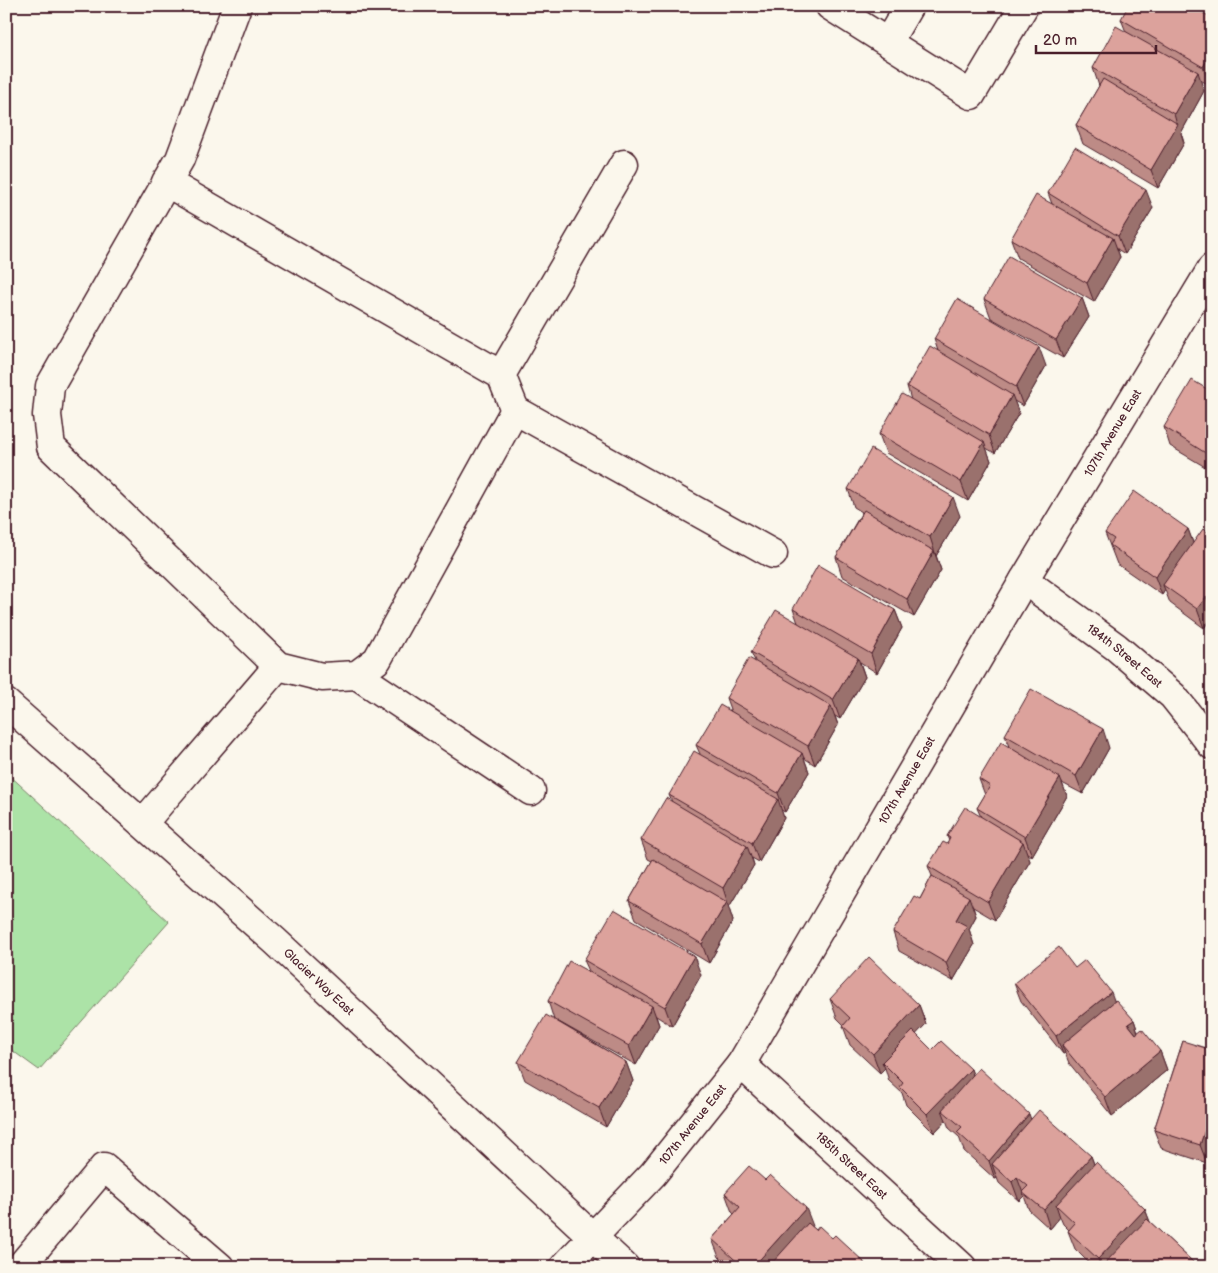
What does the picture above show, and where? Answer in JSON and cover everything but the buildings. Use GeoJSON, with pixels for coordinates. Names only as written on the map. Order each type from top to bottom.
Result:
{"type":"FeatureCollection","features":[{"type":"Feature","properties":{"kind":"street"},"geometry":{"type":"LineString","coordinates":[[237,6],[180,158],[50,386],[47,415],[51,447],[278,666],[322,677],[357,675],[377,660],[515,410]]}},
{"type":"Feature","properties":{"kind":"street"},"geometry":{"type":"LineString","coordinates":[[830,6],[971,94],[1024,6]]}},
{"type":"Feature","properties":{"kind":"street"},"geometry":{"type":"LineString","coordinates":[[888,42],[909,6]]}},
{"type":"Feature","properties":{"kind":"street"},"geometry":{"type":"LineString","coordinates":[[501,375],[624,164]]}},
{"type":"Feature","properties":{"kind":"street"},"geometry":{"type":"LineString","coordinates":[[166,182],[501,375],[515,410],[773,554]]}},
{"type":"Feature","properties":{"kind":"street","name":"107th Avenue East"},"geometry":{"type":"LineString","coordinates":[[564,1267],[653,1174],[741,1064],[1024,580],[1212,268]]}},
{"type":"Feature","properties":{"kind":"street","name":"184th Street East"},"geometry":{"type":"LineString","coordinates":[[1024,580],[1116,647],[1174,696],[1212,745]]}},
{"type":"Feature","properties":{"kind":"street"},"geometry":{"type":"LineString","coordinates":[[143,823],[278,666]]}},
{"type":"Feature","properties":{"kind":"street"},"geometry":{"type":"LineString","coordinates":[[357,675],[531,791]]}},
{"type":"Feature","properties":{"kind":"street","name":"Glacier Way East"},"geometry":{"type":"LineString","coordinates":[[6,703],[276,941],[625,1267]]}},
{"type":"Feature","properties":{"kind":"street","name":"185th Street East"},"geometry":{"type":"LineString","coordinates":[[741,1064],[962,1267]]}},
{"type":"Feature","properties":{"kind":"street"},"geometry":{"type":"LineString","coordinates":[[20,1267],[104,1167],[220,1267]]}},
{"type":"Feature","properties":{"kind":"green space"},"geometry":{"type":"Polygon","coordinates":[[[6,772],[169,922],[39,1070],[6,1046],[6,772]]]}}]}
